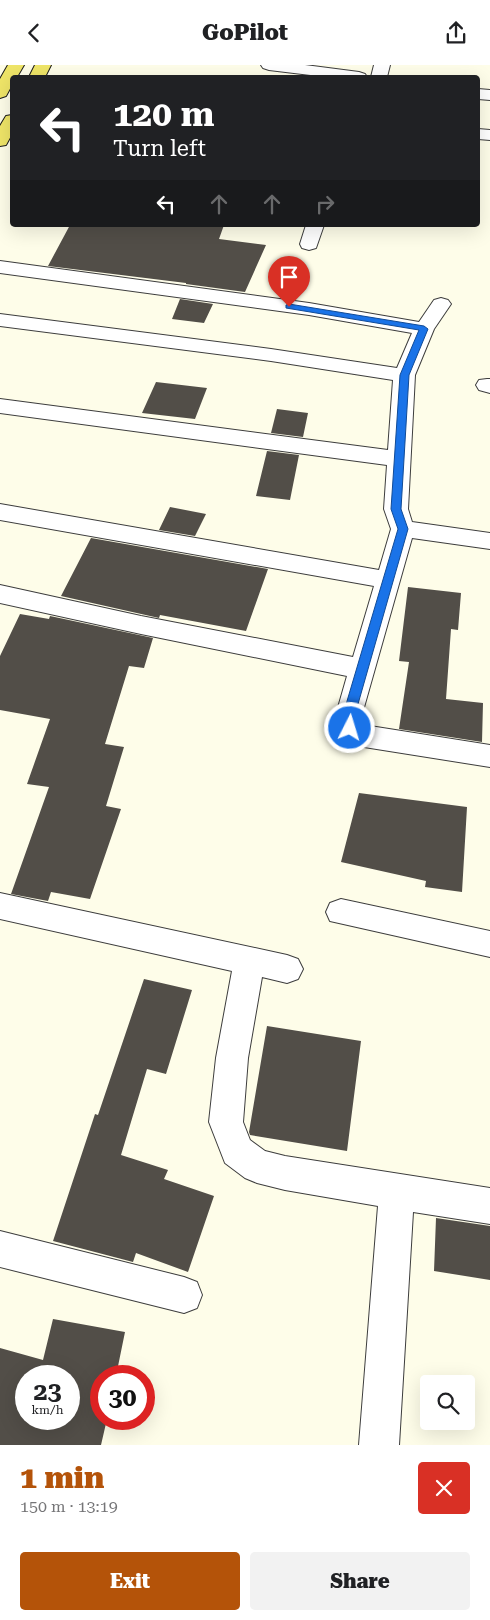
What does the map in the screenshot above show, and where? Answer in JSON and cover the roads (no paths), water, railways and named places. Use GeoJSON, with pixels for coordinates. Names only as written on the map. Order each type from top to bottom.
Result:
{"type":"FeatureCollection","features":[{"type":"Feature","properties":{"kind":"main road"},"geometry":{"type":"LineString","coordinates":[[1,91],[10,75]]}},
{"type":"Feature","properties":{"kind":"main road"},"geometry":{"type":"LineString","coordinates":[[0,141],[10,124]]}},
{"type":"Feature","properties":{"kind":"street"},"geometry":{"type":"LineString","coordinates":[[269,65],[344,75]]}},
{"type":"Feature","properties":{"kind":"street"},"geometry":{"type":"LineString","coordinates":[[309,244],[314,227]]}},
{"type":"Feature","properties":{"kind":"street"},"geometry":{"type":"LineString","coordinates":[[0,267],[308,309],[424,329]]}},
{"type":"Feature","properties":{"kind":"street"},"geometry":{"type":"LineString","coordinates":[[442,304],[424,329],[404,375],[396,509],[403,529],[348,718],[350,728],[364,736],[490,756]]}},
{"type":"Feature","properties":{"kind":"street"},"geometry":{"type":"LineString","coordinates":[[0,320],[271,355],[404,375]]}},
{"type":"Feature","properties":{"kind":"street"},"geometry":{"type":"LineString","coordinates":[[0,406],[399,459]]}},
{"type":"Feature","properties":{"kind":"street"},"geometry":{"type":"LineString","coordinates":[[0,512],[389,580]]}},
{"type":"Feature","properties":{"kind":"street"},"geometry":{"type":"LineString","coordinates":[[403,529],[490,541]]}},
{"type":"Feature","properties":{"kind":"street"},"geometry":{"type":"LineString","coordinates":[[0,594],[140,625],[363,669]]}},
{"type":"Feature","properties":{"kind":"street"},"geometry":{"type":"LineString","coordinates":[[0,906],[287,969]]}},
{"type":"Feature","properties":{"kind":"street"},"geometry":{"type":"LineString","coordinates":[[341,912],[490,944]]}},
{"type":"Feature","properties":{"kind":"street"},"geometry":{"type":"LineString","coordinates":[[249,962],[232,1058],[226,1122],[237,1151],[257,1167],[396,1193],[490,1206]]}},
{"type":"Feature","properties":{"kind":"street"},"geometry":{"type":"LineString","coordinates":[[379,1445],[396,1193]]}},
{"type":"Feature","properties":{"kind":"street"},"geometry":{"type":"LineString","coordinates":[[0,1249],[184,1295]]}}]}
